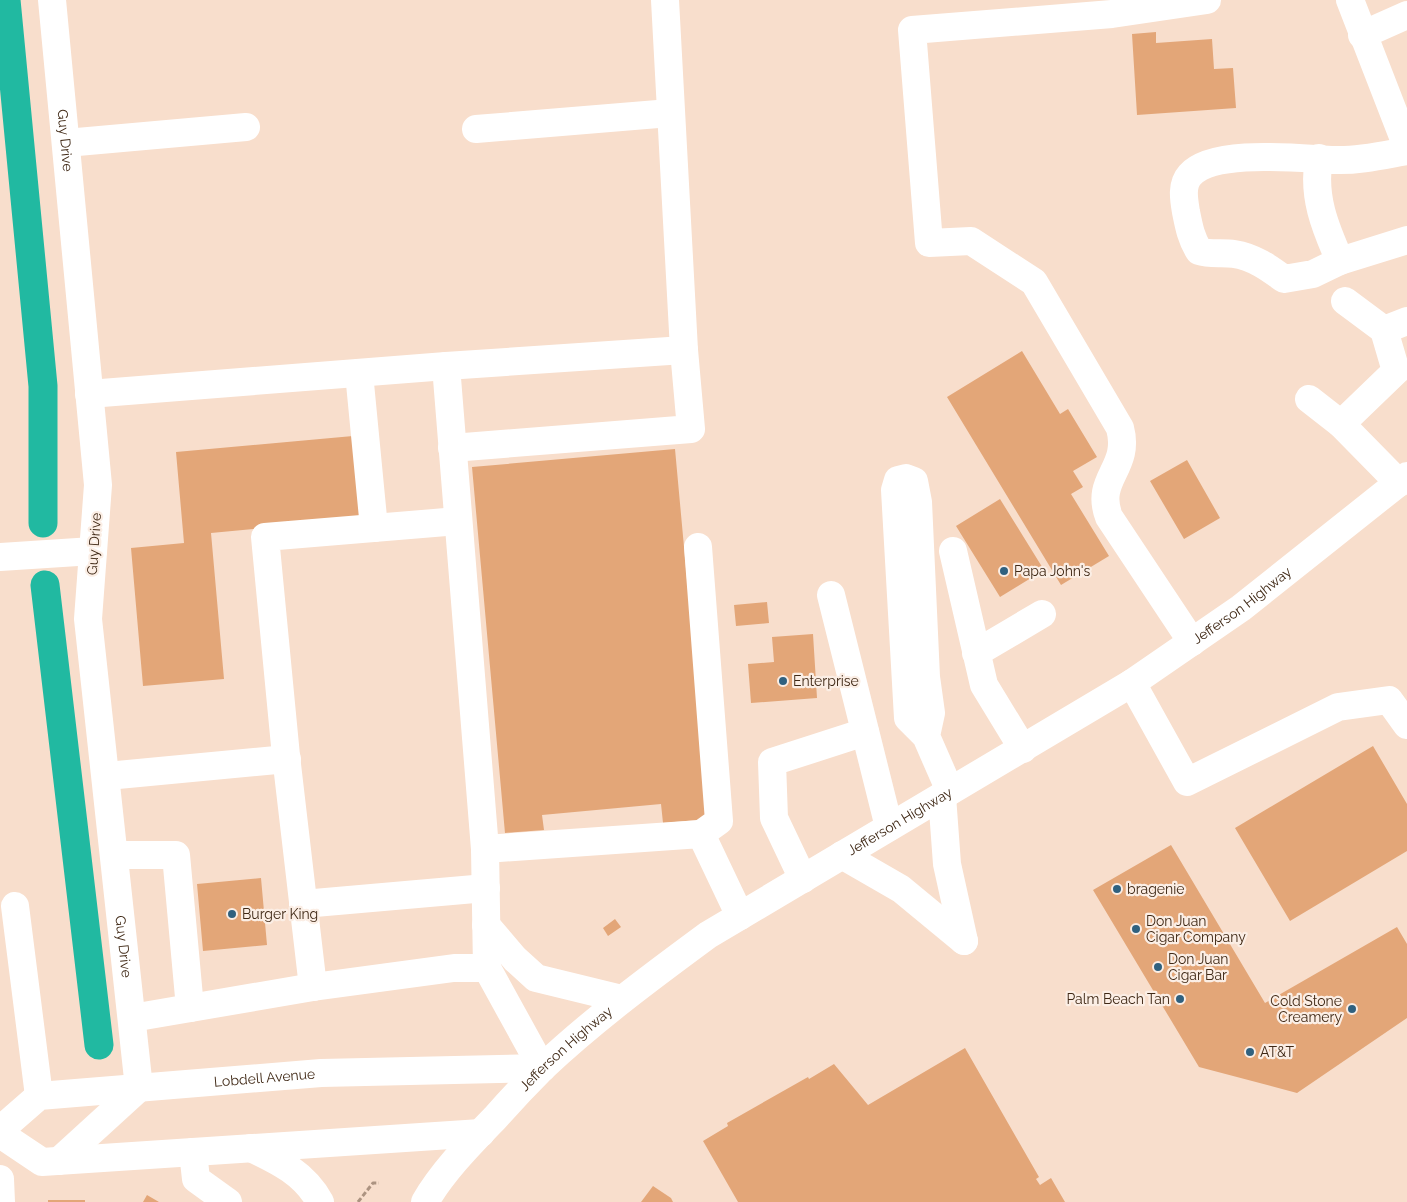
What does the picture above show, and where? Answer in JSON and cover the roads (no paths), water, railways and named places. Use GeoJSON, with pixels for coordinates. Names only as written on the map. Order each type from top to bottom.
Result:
{"type":"FeatureCollection","features":[{"type":"Feature","properties":{"kind":"main road","name":"Guy Drive"},"geometry":{"type":"LineString","coordinates":[[52,0],[98,485],[88,619],[107,776],[140,1088]]}},
{"type":"Feature","properties":{"kind":"main road"},"geometry":{"type":"LineString","coordinates":[[452,448],[691,429],[684,350],[665,0]]}},
{"type":"Feature","properties":{"kind":"main road"},"geometry":{"type":"LineString","coordinates":[[1192,642],[1109,517],[1104,495],[1123,448],[1120,428],[1034,282],[971,241],[929,243],[912,30],[1073,8],[1112,14],[1208,0]]}},
{"type":"Feature","properties":{"kind":"main road"},"geometry":{"type":"LineString","coordinates":[[1350,0],[1362,35],[1399,103],[1407,147]]}},
{"type":"Feature","properties":{"kind":"main road"},"geometry":{"type":"LineString","coordinates":[[1362,35],[1407,15]]}},
{"type":"Feature","properties":{"kind":"main road"},"geometry":{"type":"LineString","coordinates":[[476,129],[670,113]]}},
{"type":"Feature","properties":{"kind":"main road"},"geometry":{"type":"LineString","coordinates":[[66,144],[246,126]]}},
{"type":"Feature","properties":{"kind":"main road"},"geometry":{"type":"LineString","coordinates":[[1407,151],[1353,159],[1249,157],[1228,159],[1202,168],[1189,176],[1183,194],[1190,237],[1198,251],[1207,254],[1234,254],[1253,259],[1284,279],[1313,274],[1340,261],[1407,240]]}},
{"type":"Feature","properties":{"kind":"main road"},"geometry":{"type":"LineString","coordinates":[[1319,158],[1316,176],[1322,220],[1340,261]]}},
{"type":"Feature","properties":{"kind":"main road"},"geometry":{"type":"LineString","coordinates":[[1341,424],[1396,371],[1395,326],[1345,301]]}},
{"type":"Feature","properties":{"kind":"main road"},"geometry":{"type":"LineString","coordinates":[[89,394],[359,372],[684,350]]}},
{"type":"Feature","properties":{"kind":"main road"},"geometry":{"type":"LineString","coordinates":[[446,366],[485,849],[487,968],[542,1068]]}},
{"type":"Feature","properties":{"kind":"main road"},"geometry":{"type":"LineString","coordinates":[[359,372],[374,528]]}},
{"type":"Feature","properties":{"kind":"main road"},"geometry":{"type":"LineString","coordinates":[[1309,399],[1341,424],[1403,480]]}},
{"type":"Feature","properties":{"kind":"main road"},"geometry":{"type":"LineString","coordinates":[[842,855],[901,889],[964,941],[947,864],[946,793],[926,736],[908,718],[895,490],[898,480],[906,478],[914,481],[918,502],[926,677],[930,712],[926,736]]}},
{"type":"Feature","properties":{"kind":"main road","name":"Jefferson Highway"},"geometry":{"type":"LineString","coordinates":[[424,1202],[434,1186],[481,1132],[542,1068],[622,999],[708,936],[740,916],[1132,683],[1241,608],[1403,480]]}},
{"type":"Feature","properties":{"kind":"main road"},"geometry":{"type":"LineString","coordinates":[[313,987],[287,760],[265,537],[458,521]]}},
{"type":"Feature","properties":{"kind":"main road"},"geometry":{"type":"LineString","coordinates":[[485,849],[701,834],[719,821],[698,547]]}},
{"type":"Feature","properties":{"kind":"main road"},"geometry":{"type":"LineString","coordinates":[[953,550],[984,685],[1023,749]]}},
{"type":"Feature","properties":{"kind":"main road"},"geometry":{"type":"LineString","coordinates":[[0,557],[93,552]]}},
{"type":"Feature","properties":{"kind":"main road"},"geometry":{"type":"LineString","coordinates":[[831,594],[889,827]]}},
{"type":"Feature","properties":{"kind":"main road"},"geometry":{"type":"LineString","coordinates":[[976,653],[1042,614]]}},
{"type":"Feature","properties":{"kind":"main road"},"geometry":{"type":"LineString","coordinates":[[1132,683],[1187,782],[1338,707],[1389,700],[1407,725]]}},
{"type":"Feature","properties":{"kind":"main road"},"geometry":{"type":"LineString","coordinates":[[803,879],[774,818],[772,762],[865,732]]}},
{"type":"Feature","properties":{"kind":"main road"},"geometry":{"type":"LineString","coordinates":[[107,776],[287,760]]}},
{"type":"Feature","properties":{"kind":"main road"},"geometry":{"type":"LineString","coordinates":[[701,834],[740,916]]}},
{"type":"Feature","properties":{"kind":"main road"},"geometry":{"type":"LineString","coordinates":[[115,856],[176,855],[190,1008]]}},
{"type":"Feature","properties":{"kind":"main road"},"geometry":{"type":"LineString","coordinates":[[303,904],[486,888]]}},
{"type":"Feature","properties":{"kind":"main road"},"geometry":{"type":"LineString","coordinates":[[0,1130],[39,1096],[15,906]]}},
{"type":"Feature","properties":{"kind":"main road"},"geometry":{"type":"LineString","coordinates":[[486,925],[515,959],[536,978],[622,999]]}},
{"type":"Feature","properties":{"kind":"main road"},"geometry":{"type":"LineString","coordinates":[[132,1018],[313,987],[454,968],[487,968]]}},
{"type":"Feature","properties":{"kind":"main road","name":"Lobdell Avenue"},"geometry":{"type":"LineString","coordinates":[[39,1096],[320,1073],[542,1068]]}},
{"type":"Feature","properties":{"kind":"main road"},"geometry":{"type":"LineString","coordinates":[[59,1161],[140,1088]]}},
{"type":"Feature","properties":{"kind":"main road"},"geometry":{"type":"LineString","coordinates":[[0,1134],[42,1162],[481,1132]]}},
{"type":"Feature","properties":{"kind":"main road"},"geometry":{"type":"LineString","coordinates":[[250,1148],[285,1164],[308,1185],[320,1202]]}},
{"type":"Feature","properties":{"kind":"main road"},"geometry":{"type":"LineString","coordinates":[[193,1152],[196,1179],[228,1202]]}},
{"type":"Feature","properties":{"kind":"main road"},"geometry":{"type":"LineString","coordinates":[[0,1179],[1,1202]]}},
{"type":"Feature","properties":{"kind":"waterway"},"geometry":{"type":"LineString","coordinates":[[6,0],[43,386],[43,523]]}},
{"type":"Feature","properties":{"kind":"waterway"},"geometry":{"type":"LineString","coordinates":[[45,585],[99,1045]]}},
{"type":"Feature","properties":{"kind":"place","name":"Papa John's"},"geometry":{"type":"Point","coordinates":[1004,571]}},
{"type":"Feature","properties":{"kind":"place","name":"Enterprise"},"geometry":{"type":"Point","coordinates":[783,681]}},
{"type":"Feature","properties":{"kind":"place","name":"bragenie"},"geometry":{"type":"Point","coordinates":[1117,889]}},
{"type":"Feature","properties":{"kind":"place","name":"Burger King"},"geometry":{"type":"Point","coordinates":[232,914]}},
{"type":"Feature","properties":{"kind":"place","name":"Don Juan Cigar Company"},"geometry":{"type":"Point","coordinates":[1136,929]}},
{"type":"Feature","properties":{"kind":"place","name":"Don Juan Cigar Bar"},"geometry":{"type":"Point","coordinates":[1158,967]}},
{"type":"Feature","properties":{"kind":"place","name":"Palm Beach Tan"},"geometry":{"type":"Point","coordinates":[1180,999]}},
{"type":"Feature","properties":{"kind":"place","name":"Cold Stone Creamery"},"geometry":{"type":"Point","coordinates":[1352,1009]}},
{"type":"Feature","properties":{"kind":"place","name":"AT&T"},"geometry":{"type":"Point","coordinates":[1250,1052]}}]}
